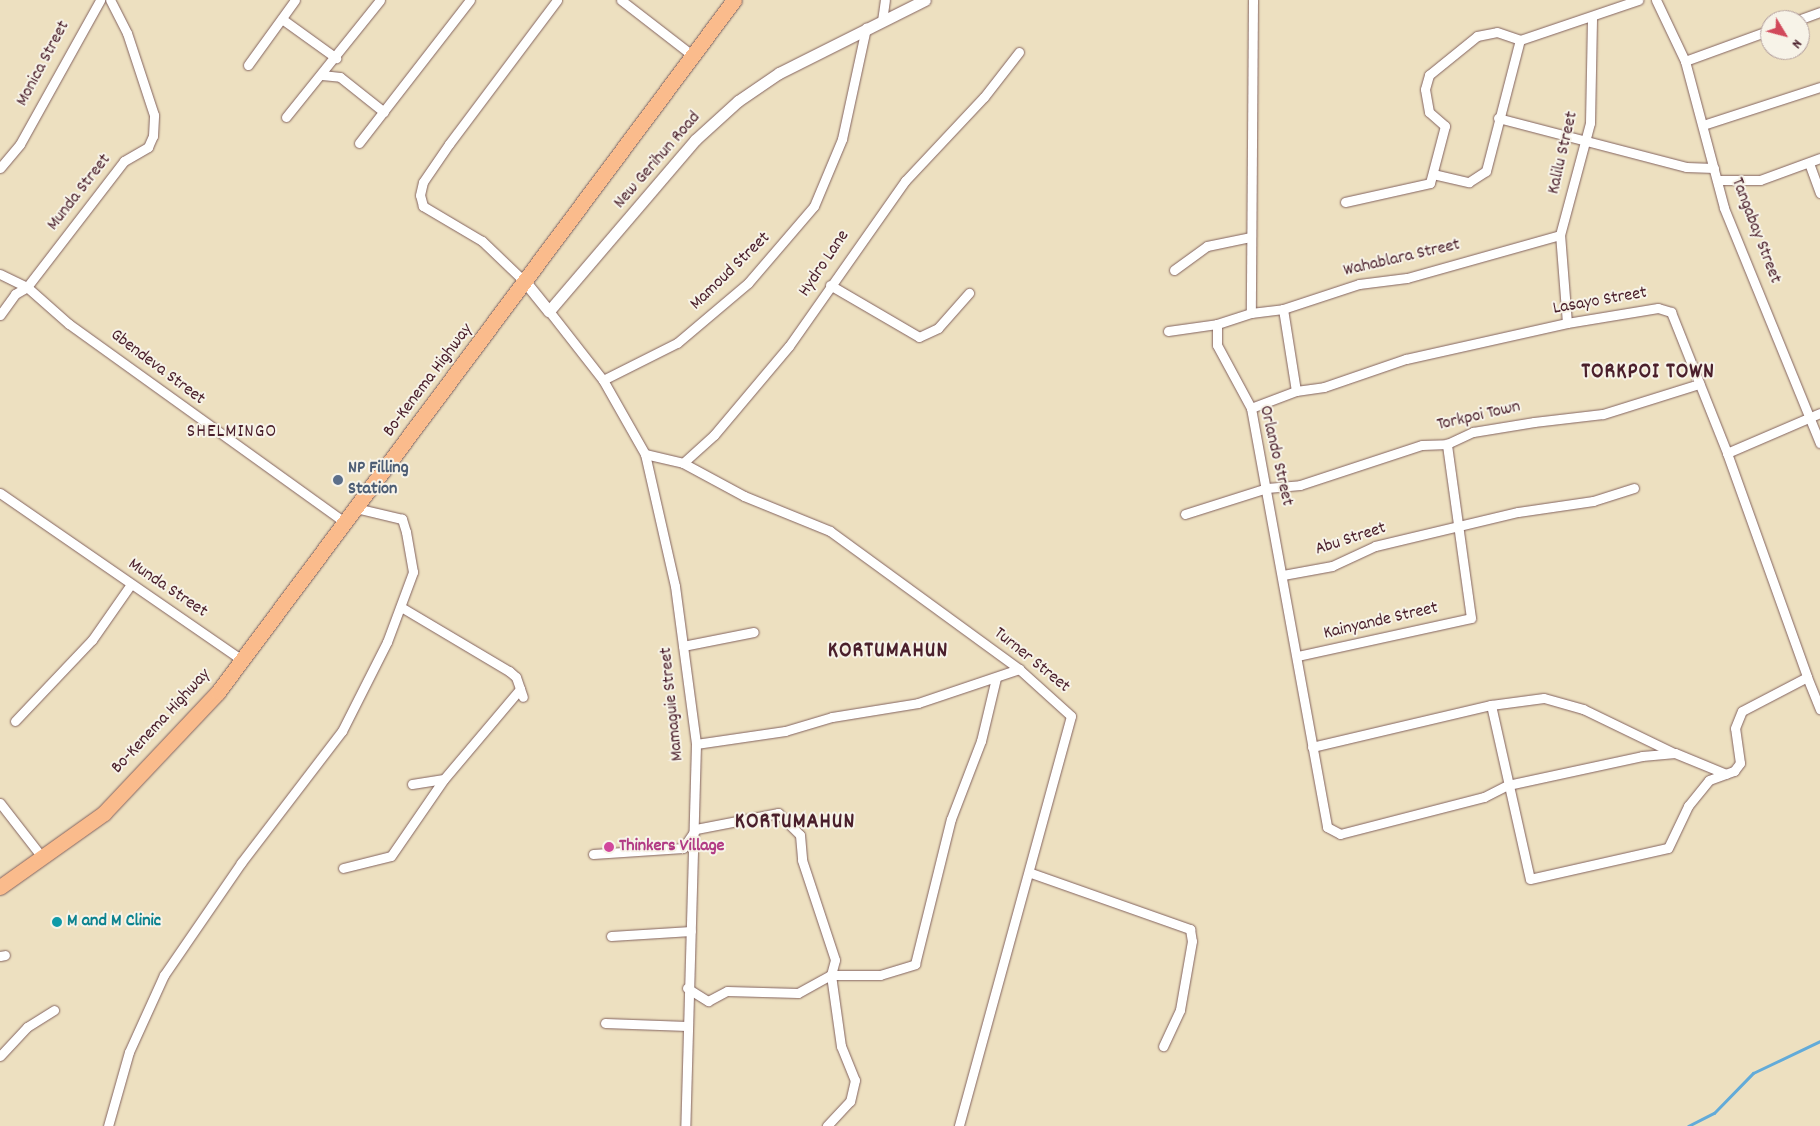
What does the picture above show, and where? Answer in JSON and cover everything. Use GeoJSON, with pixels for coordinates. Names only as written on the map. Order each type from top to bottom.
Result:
{"type":"FeatureCollection","features":[{"type":"Feature","properties":{"kind":"highway","name":"Bo-Kenema Highway"},"geometry":{"type":"LineString","coordinates":[[0,886],[104,813],[190,726],[242,660],[526,283],[734,0]]}},
{"type":"Feature","properties":{"kind":"street","name":"Monica Street"},"geometry":{"type":"LineString","coordinates":[[0,168],[20,144],[100,0]]}},
{"type":"Feature","properties":{"kind":"street","name":"Munda Street"},"geometry":{"type":"LineString","coordinates":[[0,314],[15,294],[27,287],[124,161],[148,148],[153,136],[154,115],[127,33],[110,0]]}},
{"type":"Feature","properties":{"kind":"street"},"geometry":{"type":"LineString","coordinates":[[248,65],[295,0]]}},
{"type":"Feature","properties":{"kind":"street"},"geometry":{"type":"LineString","coordinates":[[286,117],[336,58],[380,0]]}},
{"type":"Feature","properties":{"kind":"street"},"geometry":{"type":"LineString","coordinates":[[359,143],[470,0]]}},
{"type":"Feature","properties":{"kind":"street"},"geometry":{"type":"LineString","coordinates":[[550,311],[526,283],[482,241],[423,206],[420,195],[423,182],[449,144],[557,0]]}},
{"type":"Feature","properties":{"kind":"street"},"geometry":{"type":"LineString","coordinates":[[621,0],[692,55]]}},
{"type":"Feature","properties":{"kind":"street"},"geometry":{"type":"LineString","coordinates":[[882,21],[885,0]]}},
{"type":"Feature","properties":{"kind":"street","name":"New Gerihun Road"},"geometry":{"type":"LineString","coordinates":[[550,311],[696,140],[738,101],[778,73],[925,0]]}},
{"type":"Feature","properties":{"kind":"street"},"geometry":{"type":"LineString","coordinates":[[1168,331],[1217,324],[1251,313],[1253,0]]}},
{"type":"Feature","properties":{"kind":"street"},"geometry":{"type":"LineString","coordinates":[[1345,202],[1424,187],[1433,174],[1445,126],[1429,112],[1425,89],[1429,75],[1477,36],[1496,32],[1520,40],[1638,0]]}},
{"type":"Feature","properties":{"kind":"street","name":"Tangabay Street"},"geometry":{"type":"LineString","coordinates":[[1656,0],[1685,61],[1717,180],[1820,443]]}},
{"type":"Feature","properties":{"kind":"street","name":"Kalilu Street"},"geometry":{"type":"LineString","coordinates":[[1567,323],[1560,235],[1590,123],[1592,17]]}},
{"type":"Feature","properties":{"kind":"street"},"geometry":{"type":"LineString","coordinates":[[282,19],[336,58]]}},
{"type":"Feature","properties":{"kind":"street","name":"Mamoud Street"},"geometry":{"type":"LineString","coordinates":[[603,380],[677,343],[754,277],[814,206],[842,138],[866,28]]}},
{"type":"Feature","properties":{"kind":"street"},"geometry":{"type":"LineString","coordinates":[[1685,61],[1760,34]]}},
{"type":"Feature","properties":{"kind":"street"},"geometry":{"type":"LineString","coordinates":[[1433,174],[1469,182],[1481,178],[1520,40]]}},
{"type":"Feature","properties":{"kind":"street","name":"Hydro Lane"},"geometry":{"type":"LineString","coordinates":[[683,463],[714,435],[783,353],[906,180],[984,97],[1019,52]]}},
{"type":"Feature","properties":{"kind":"street"},"geometry":{"type":"LineString","coordinates":[[322,75],[340,77],[384,112]]}},
{"type":"Feature","properties":{"kind":"street"},"geometry":{"type":"LineString","coordinates":[[1703,125],[1820,87]]}},
{"type":"Feature","properties":{"kind":"street"},"geometry":{"type":"LineString","coordinates":[[1498,118],[1585,143],[1686,167],[1714,168]]}},
{"type":"Feature","properties":{"kind":"street"},"geometry":{"type":"LineString","coordinates":[[1717,180],[1760,180],[1820,158]]}},
{"type":"Feature","properties":{"kind":"street"},"geometry":{"type":"LineString","coordinates":[[1809,163],[1820,193]]}},
{"type":"Feature","properties":{"kind":"street","name":"Wahablara Street"},"geometry":{"type":"LineString","coordinates":[[1251,313],[1284,309],[1359,284],[1407,278],[1560,235]]}},
{"type":"Feature","properties":{"kind":"street"},"geometry":{"type":"LineString","coordinates":[[1174,270],[1207,246],[1251,237]]}},
{"type":"Feature","properties":{"kind":"street","name":"Gbendeva Street"},"geometry":{"type":"LineString","coordinates":[[0,274],[27,287],[69,324],[345,522]]}},
{"type":"Feature","properties":{"kind":"street"},"geometry":{"type":"LineString","coordinates":[[830,285],[919,337],[938,328],[969,293]]}},
{"type":"Feature","properties":{"kind":"street","name":"Lasayo Street"},"geometry":{"type":"LineString","coordinates":[[1251,408],[1296,391],[1324,387],[1406,359],[1567,323],[1658,308],[1671,312],[1727,452],[1820,709]]}},
{"type":"Feature","properties":{"kind":"street"},"geometry":{"type":"LineString","coordinates":[[1284,309],[1296,391]]}},
{"type":"Feature","properties":{"kind":"street","name":"Mamaguie Street"},"geometry":{"type":"LineString","coordinates":[[550,311],[603,380],[644,454],[661,509],[683,646],[696,744],[696,829],[687,988],[685,1126]]}},
{"type":"Feature","properties":{"kind":"street","name":"Orlando Street"},"geometry":{"type":"LineString","coordinates":[[1217,324],[1217,345],[1251,408],[1298,656],[1327,827],[1340,834],[1484,797],[1508,785]]}},
{"type":"Feature","properties":{"kind":"street","name":"Torkpoi Town"},"geometry":{"type":"LineString","coordinates":[[1185,514],[1267,488],[1300,485],[1422,445],[1447,444],[1473,432],[1603,414],[1699,384]]}},
{"type":"Feature","properties":{"kind":"street"},"geometry":{"type":"LineString","coordinates":[[1727,452],[1820,412]]}},
{"type":"Feature","properties":{"kind":"street"},"geometry":{"type":"LineString","coordinates":[[1447,444],[1458,529]]}},
{"type":"Feature","properties":{"kind":"street"},"geometry":{"type":"LineString","coordinates":[[644,454],[683,463]]}},
{"type":"Feature","properties":{"kind":"street","name":"Turner Street"},"geometry":{"type":"LineString","coordinates":[[683,463],[744,496],[830,532],[1019,669],[1070,716],[1031,873],[959,1126]]}},
{"type":"Feature","properties":{"kind":"street","name":"Abu Street"},"geometry":{"type":"LineString","coordinates":[[1283,575],[1332,566],[1376,546],[1458,529],[1518,512],[1593,501],[1634,488]]}},
{"type":"Feature","properties":{"kind":"street","name":"Munda Street"},"geometry":{"type":"LineString","coordinates":[[0,493],[242,660]]}},
{"type":"Feature","properties":{"kind":"street"},"geometry":{"type":"LineString","coordinates":[[108,1126],[129,1052],[164,975],[241,863],[342,731],[401,607],[413,572],[402,519],[356,508]]}},
{"type":"Feature","properties":{"kind":"street","name":"Kainyande Street"},"geometry":{"type":"LineString","coordinates":[[1298,656],[1471,618],[1458,529]]}},
{"type":"Feature","properties":{"kind":"street"},"geometry":{"type":"LineString","coordinates":[[15,721],[92,640],[131,584]]}},
{"type":"Feature","properties":{"kind":"street"},"geometry":{"type":"LineString","coordinates":[[343,868],[392,856],[444,779],[522,693],[509,671],[401,607]]}},
{"type":"Feature","properties":{"kind":"street"},"geometry":{"type":"LineString","coordinates":[[683,646],[754,632]]}},
{"type":"Feature","properties":{"kind":"street"},"geometry":{"type":"LineString","coordinates":[[696,744],[785,731],[832,717],[918,702],[1019,669]]}},
{"type":"Feature","properties":{"kind":"street"},"geometry":{"type":"LineString","coordinates":[[1491,705],[1530,879],[1668,848],[1688,806],[1708,780],[1726,774],[1740,763],[1735,728],[1742,711],[1807,677]]}},
{"type":"Feature","properties":{"kind":"street"},"geometry":{"type":"LineString","coordinates":[[687,988],[708,1001],[727,991],[798,994],[831,975],[880,975],[915,964],[951,819],[981,741],[996,678]]}},
{"type":"Feature","properties":{"kind":"street"},"geometry":{"type":"LineString","coordinates":[[1312,747],[1491,705],[1544,698],[1583,709],[1675,753],[1726,774]]}},
{"type":"Feature","properties":{"kind":"street"},"geometry":{"type":"LineString","coordinates":[[1508,785],[1675,753]]}},
{"type":"Feature","properties":{"kind":"street"},"geometry":{"type":"LineString","coordinates":[[412,784],[444,779]]}},
{"type":"Feature","properties":{"kind":"street"},"geometry":{"type":"LineString","coordinates":[[0,802],[42,857]]}},
{"type":"Feature","properties":{"kind":"street"},"geometry":{"type":"LineString","coordinates":[[593,854],[683,848],[696,829],[778,814],[800,835],[808,883],[828,926],[835,960],[831,975],[841,1046],[855,1080],[850,1100],[827,1126]]}},
{"type":"Feature","properties":{"kind":"street"},"geometry":{"type":"LineString","coordinates":[[1031,873],[1190,929],[1192,941],[1180,1010],[1164,1046]]}},
{"type":"Feature","properties":{"kind":"street"},"geometry":{"type":"LineString","coordinates":[[611,936],[691,930]]}},
{"type":"Feature","properties":{"kind":"street"},"geometry":{"type":"LineString","coordinates":[[0,1056],[28,1027],[54,1010]]}},
{"type":"Feature","properties":{"kind":"street"},"geometry":{"type":"LineString","coordinates":[[605,1023],[687,1026]]}},
{"type":"Feature","properties":{"kind":"waterway"},"geometry":{"type":"LineString","coordinates":[[1688,1126],[1714,1113],[1753,1073],[1820,1041]]}},
{"type":"Feature","properties":{"kind":"place","name":"NP Filling Station"},"geometry":{"type":"Point","coordinates":[338,480]}},
{"type":"Feature","properties":{"kind":"place","name":"Thinkers Village"},"geometry":{"type":"Point","coordinates":[609,847]}},
{"type":"Feature","properties":{"kind":"place","name":"M and M Clinic"},"geometry":{"type":"Point","coordinates":[57,922]}},
{"type":"Feature","properties":{"kind":"district","name":"TORKPOI TOWN"},"geometry":{"type":"Point","coordinates":[1648,373]}},
{"type":"Feature","properties":{"kind":"district","name":"SHELMINGO"},"geometry":{"type":"Point","coordinates":[232,433]}},
{"type":"Feature","properties":{"kind":"district","name":"KORTUMAHUN"},"geometry":{"type":"Point","coordinates":[888,652]}},
{"type":"Feature","properties":{"kind":"district","name":"KORTUMAHUN"},"geometry":{"type":"Point","coordinates":[795,823]}}]}
